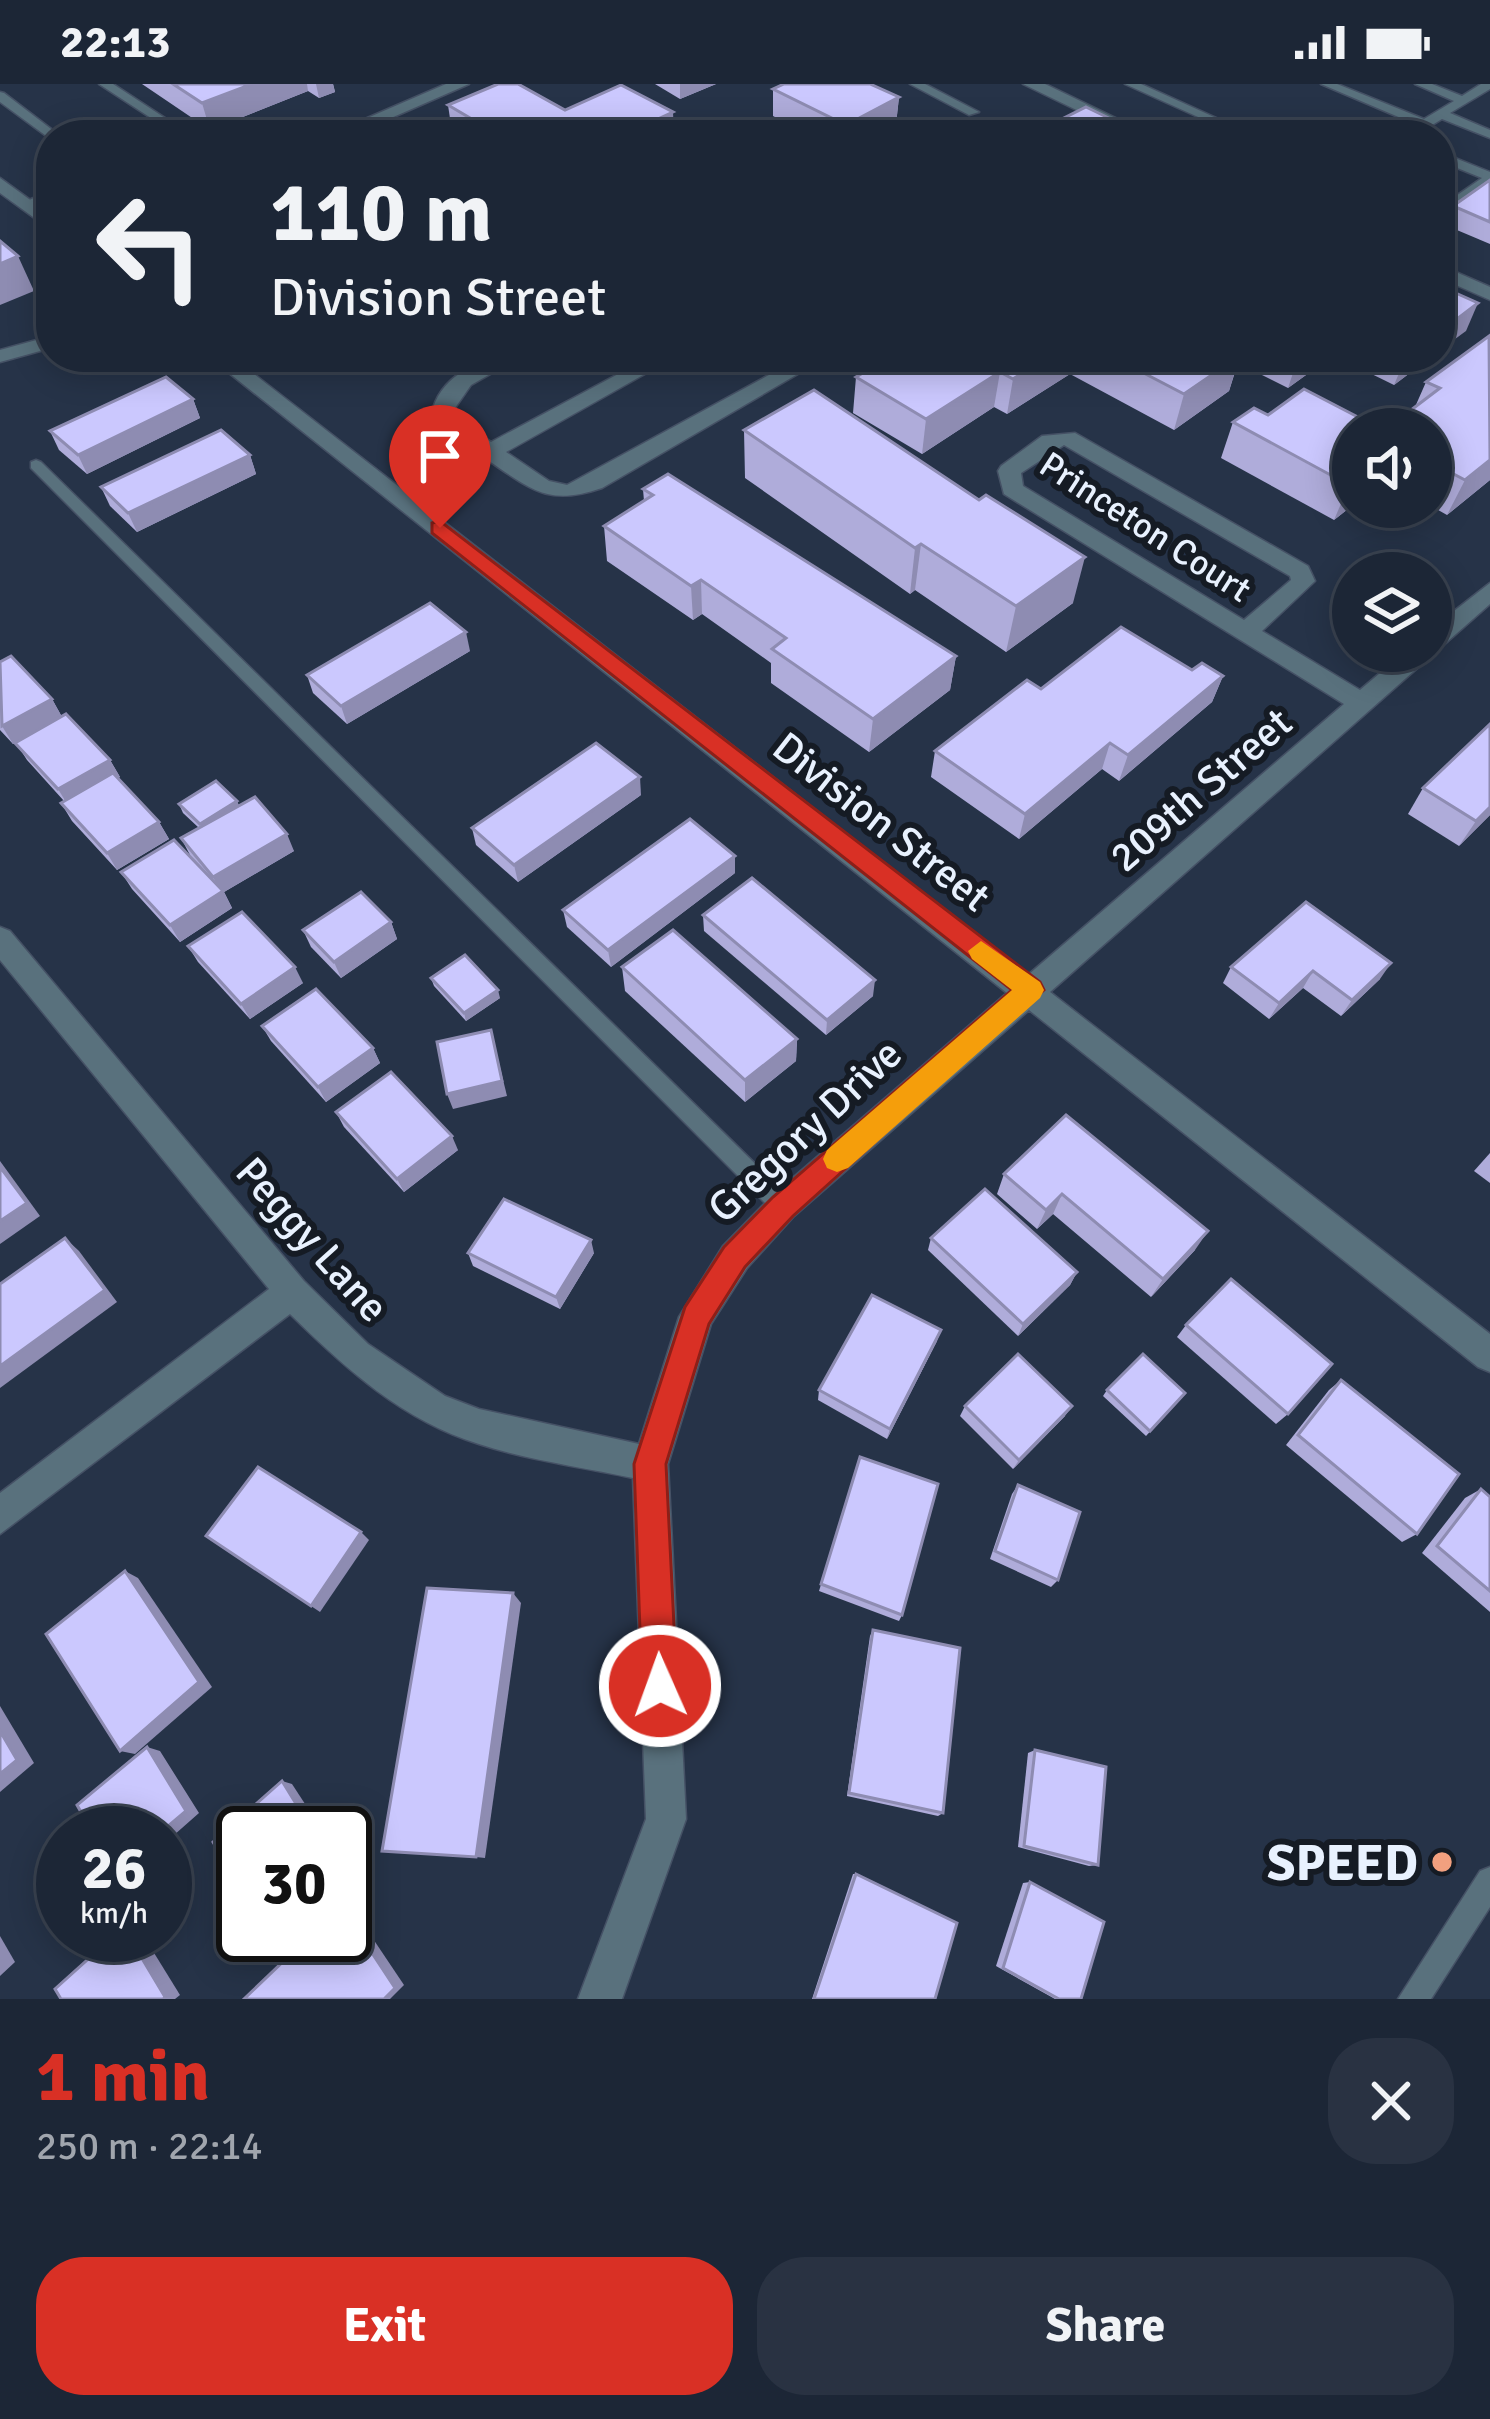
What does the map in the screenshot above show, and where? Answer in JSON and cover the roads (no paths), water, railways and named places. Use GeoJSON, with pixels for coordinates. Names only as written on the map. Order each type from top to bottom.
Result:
{"type":"FeatureCollection","features":[{"type":"Feature","properties":{"kind":"street"},"geometry":{"type":"LineString","coordinates":[[373,120],[461,84]]}},
{"type":"Feature","properties":{"kind":"street"},"geometry":{"type":"LineString","coordinates":[[1031,84],[1109,120]]}},
{"type":"Feature","properties":{"kind":"street"},"geometry":{"type":"LineString","coordinates":[[0,184],[36,212]]}},
{"type":"Feature","properties":{"kind":"street"},"geometry":{"type":"LineString","coordinates":[[1455,279],[1490,294]]}},
{"type":"Feature","properties":{"kind":"street"},"geometry":{"type":"LineString","coordinates":[[0,356],[36,346]]}},
{"type":"Feature","properties":{"kind":"street","name":"Division Street"},"geometry":{"type":"LineString","coordinates":[[239,372],[1490,1354]]}},
{"type":"Feature","properties":{"kind":"street"},"geometry":{"type":"LineString","coordinates":[[483,372],[446,393],[440,405],[445,421],[542,487],[568,492],[790,372]]}},
{"type":"Feature","properties":{"kind":"street"},"geometry":{"type":"LineString","coordinates":[[403,499],[637,372]]}},
{"type":"Feature","properties":{"kind":"street","name":"Princeton Court"},"geometry":{"type":"LineString","coordinates":[[1245,632],[1298,588],[1303,580],[1300,572],[1067,438],[1050,441],[1009,471],[1012,489],[1245,632],[1363,704]]}},
{"type":"Feature","properties":{"kind":"street"},"geometry":{"type":"LineString","coordinates":[[1452,632],[1479,617],[1490,592]]}},
{"type":"Feature","properties":{"kind":"street","name":"209th Street"},"geometry":{"type":"LineString","coordinates":[[1030,990],[1399,672]]}},
{"type":"Feature","properties":{"kind":"street","name":"Peggy Lane"},"geometry":{"type":"LineString","coordinates":[[0,939],[292,1292],[356,1356],[433,1408],[479,1427],[650,1464]]}},
{"type":"Feature","properties":{"kind":"street","name":"Gregory Drive"},"geometry":{"type":"LineString","coordinates":[[600,1999],[666,1819],[650,1464],[696,1317],[735,1257],[783,1206],[1030,990]]}},
{"type":"Feature","properties":{"kind":"street"},"geometry":{"type":"LineString","coordinates":[[0,1516],[292,1292]]}},
{"type":"Feature","properties":{"kind":"lane"},"geometry":{"type":"LineString","coordinates":[[105,84],[161,120]]}},
{"type":"Feature","properties":{"kind":"lane"},"geometry":{"type":"LineString","coordinates":[[916,84],[974,112]]}},
{"type":"Feature","properties":{"kind":"lane"},"geometry":{"type":"LineString","coordinates":[[1131,84],[1214,120]]}},
{"type":"Feature","properties":{"kind":"lane"},"geometry":{"type":"LineString","coordinates":[[1327,84],[1415,120]]}},
{"type":"Feature","properties":{"kind":"lane"},"geometry":{"type":"LineString","coordinates":[[1421,84],[1463,100]]}},
{"type":"Feature","properties":{"kind":"lane"},"geometry":{"type":"LineString","coordinates":[[1431,120],[1489,84]]}},
{"type":"Feature","properties":{"kind":"lane"},"geometry":{"type":"LineString","coordinates":[[0,96],[36,122]]}},
{"type":"Feature","properties":{"kind":"lane"},"geometry":{"type":"LineString","coordinates":[[1441,114],[1490,134]]}},
{"type":"Feature","properties":{"kind":"lane"},"geometry":{"type":"LineString","coordinates":[[1455,163],[1490,178]]}},
{"type":"Feature","properties":{"kind":"lane"},"geometry":{"type":"LineString","coordinates":[[1455,202],[1490,178]]}},
{"type":"Feature","properties":{"kind":"lane"},"geometry":{"type":"LineString","coordinates":[[26,204],[36,200]]}},
{"type":"Feature","properties":{"kind":"lane"},"geometry":{"type":"LineString","coordinates":[[36,466],[783,1206]]}},
{"type":"Feature","properties":{"kind":"lane"},"geometry":{"type":"LineString","coordinates":[[1413,1999],[1490,1881]]}},
{"type":"Feature","properties":{"kind":"place","name":"SPEED"},"geometry":{"type":"Point","coordinates":[1442,1862]}}]}
